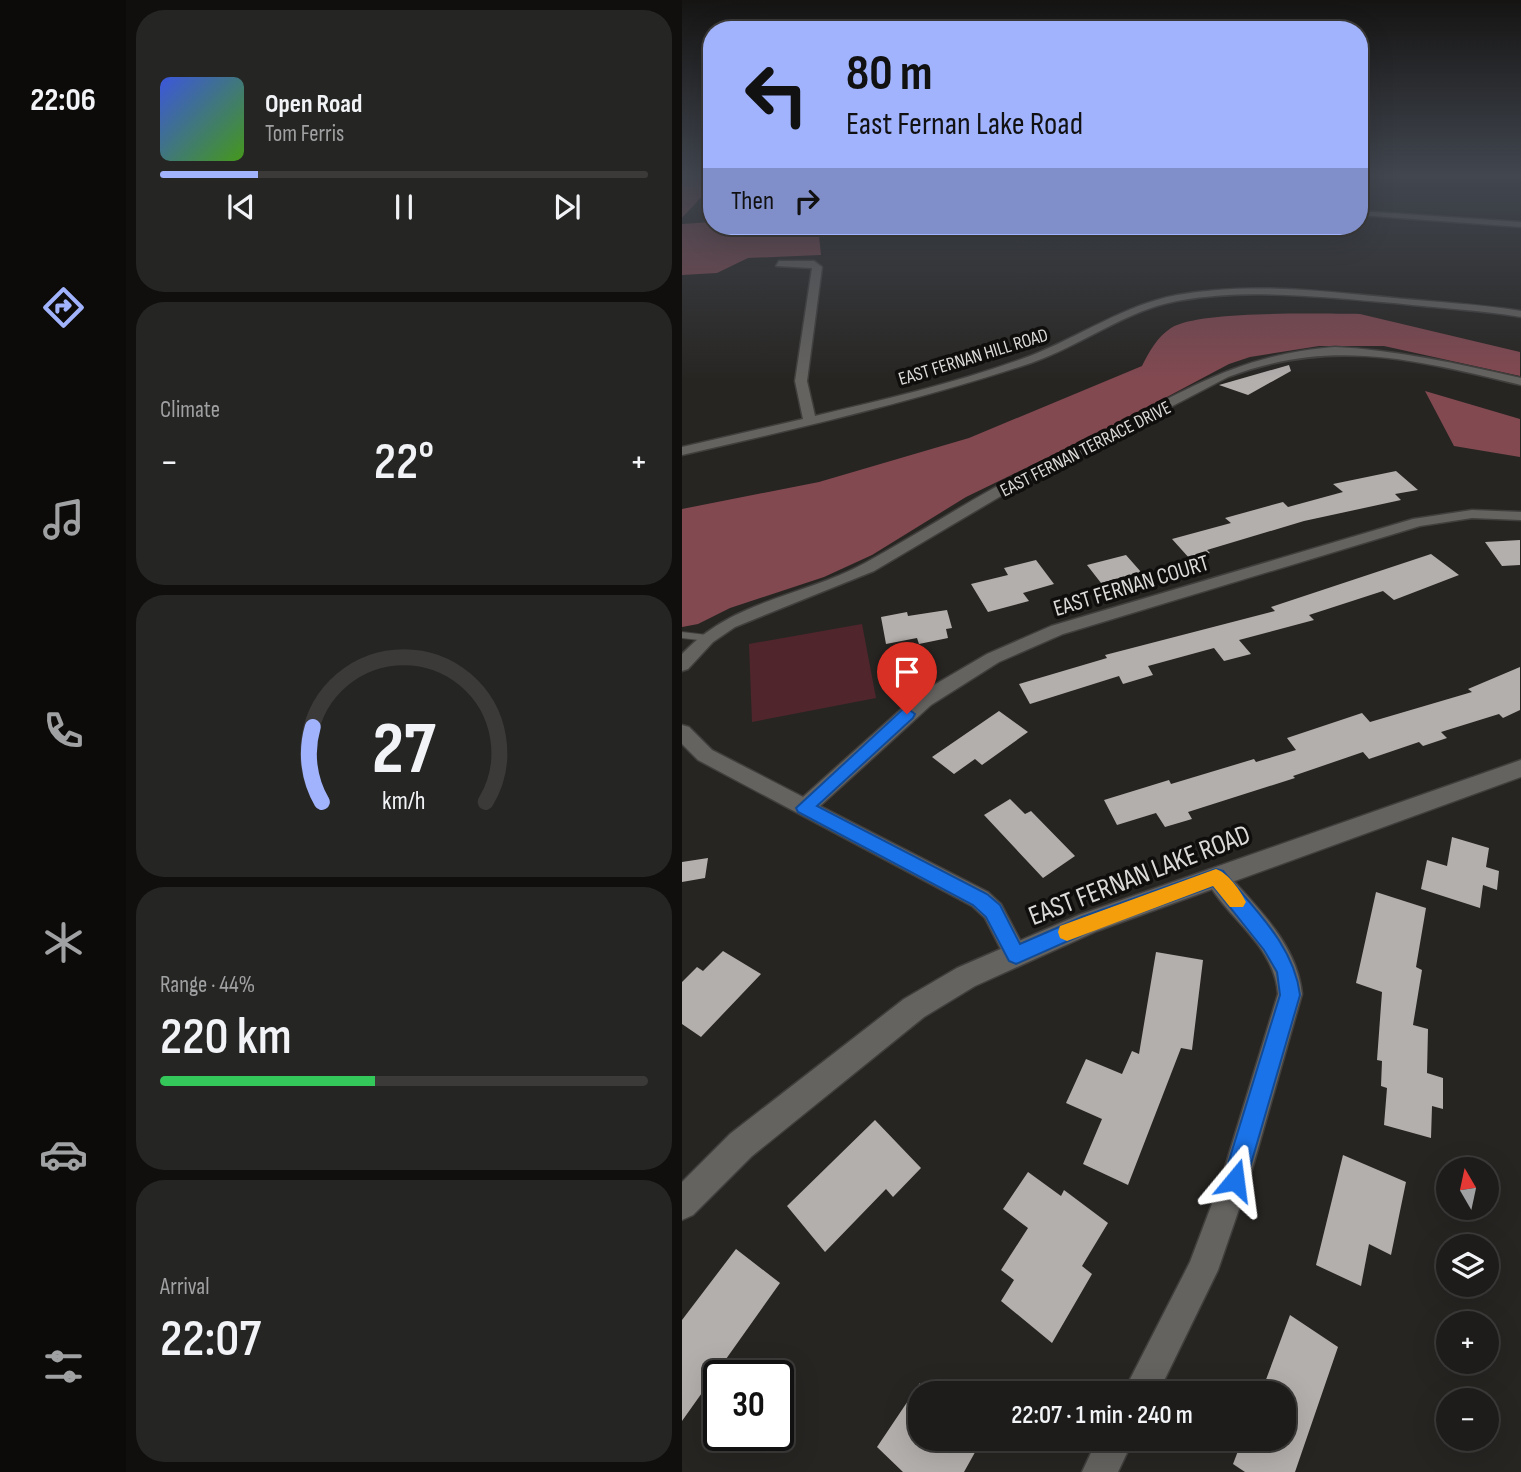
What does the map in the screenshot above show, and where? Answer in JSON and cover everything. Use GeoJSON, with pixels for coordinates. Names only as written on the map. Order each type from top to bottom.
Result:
{"type":"FeatureCollection","features":[{"type":"Feature","properties":{"kind":"street"},"geometry":{"type":"LineString","coordinates":[[779,264],[814,264],[817,267],[801,381],[810,421]]}},
{"type":"Feature","properties":{"kind":"street","name":"EAST FERNAN HILL ROAD"},"geometry":{"type":"LineString","coordinates":[[682,451],[810,421],[1033,358],[1145,308],[1183,297],[1245,293],[1355,296],[1520,314]]}},
{"type":"Feature","properties":{"kind":"street","name":"EAST FERNAN TERRACE DRIVE"},"geometry":{"type":"LineString","coordinates":[[682,665],[707,638],[740,618],[868,568],[1001,490],[1224,375],[1261,360],[1318,350],[1358,349],[1409,356],[1520,382]]}},
{"type":"Feature","properties":{"kind":"street","name":"EAST FERNAN COURT"},"geometry":{"type":"LineString","coordinates":[[804,808],[924,700],[970,670],[1032,640],[1418,522],[1472,514],[1520,516]]}},
{"type":"Feature","properties":{"kind":"street"},"geometry":{"type":"LineString","coordinates":[[682,732],[705,755],[980,899],[993,911],[1016,955]]}},
{"type":"Feature","properties":{"kind":"street","name":"EAST FERNAN LAKE ROAD"},"geometry":{"type":"LineString","coordinates":[[682,1204],[741,1145],[914,1008],[966,977],[1088,923],[1520,768]]}},
{"type":"Feature","properties":{"kind":"street"},"geometry":{"type":"LineString","coordinates":[[1146,1381],[1203,1270],[1235,1180],[1290,995],[1287,970],[1271,944],[1216,877]]}},
{"type":"Feature","properties":{"kind":"street"},"geometry":{"type":"LineString","coordinates":[[1100,1472],[1110,1451]]}},
{"type":"Feature","properties":{"kind":"lane"},"geometry":{"type":"LineString","coordinates":[[682,635],[707,638]]}},
{"type":"Feature","properties":{"kind":"shaded area"},"geometry":{"type":"Polygon","coordinates":[[[682,244],[820,244],[821,255],[748,258],[717,273],[682,275],[682,244]]]}},
{"type":"Feature","properties":{"kind":"shaded area"},"geometry":{"type":"Polygon","coordinates":[[[1262,314],[1360,314],[1520,352],[1520,376],[1384,346],[1319,346],[1250,357],[1229,364],[1116,424],[966,497],[872,555],[824,577],[730,608],[698,624],[682,627],[682,509],[819,482],[969,438],[1142,366],[1162,336],[1171,328],[1185,322],[1262,314]]]}},
{"type":"Feature","properties":{"kind":"shaded area"},"geometry":{"type":"Polygon","coordinates":[[[1425,391],[1520,419],[1520,457],[1454,446],[1425,391]]]}},
{"type":"Feature","properties":{"kind":"shaded area"},"geometry":{"type":"Polygon","coordinates":[[[862,624],[876,698],[752,722],[749,644],[862,624]]]}},
{"type":"Feature","properties":{"kind":"building"},"geometry":{"type":"Polygon","coordinates":[[[1289,365],[1291,371],[1248,395],[1219,385],[1289,365]]]}},
{"type":"Feature","properties":{"kind":"building"},"geometry":{"type":"Polygon","coordinates":[[[1396,471],[1418,490],[1395,494],[1401,500],[1304,521],[1207,550],[1210,553],[1190,559],[1172,539],[1231,523],[1225,518],[1283,502],[1288,507],[1343,492],[1333,484],[1396,471]]]}},
{"type":"Feature","properties":{"kind":"building"},"geometry":{"type":"Polygon","coordinates":[[[1520,540],[1520,565],[1502,566],[1485,542],[1520,540]]]}},
{"type":"Feature","properties":{"kind":"building"},"geometry":{"type":"Polygon","coordinates":[[[1431,554],[1459,575],[1394,600],[1383,591],[1309,615],[1314,620],[1239,640],[1251,654],[1224,661],[1214,648],[1148,666],[1153,675],[1123,684],[1119,676],[1030,704],[1019,684],[1107,658],[1105,655],[1275,611],[1271,607],[1431,554]]]}},
{"type":"Feature","properties":{"kind":"building"},"geometry":{"type":"Polygon","coordinates":[[[1126,555],[1141,572],[1101,583],[1087,565],[1126,555]]]}},
{"type":"Feature","properties":{"kind":"building"},"geometry":{"type":"Polygon","coordinates":[[[1036,560],[1054,584],[1023,593],[1029,601],[988,612],[971,584],[1008,575],[1004,568],[1036,560]]]}},
{"type":"Feature","properties":{"kind":"building"},"geometry":{"type":"Polygon","coordinates":[[[947,610],[952,628],[946,629],[948,638],[919,644],[917,638],[886,644],[881,617],[907,612],[908,616],[947,610]]]}},
{"type":"Feature","properties":{"kind":"building"},"geometry":{"type":"Polygon","coordinates":[[[1520,667],[1520,710],[1503,718],[1499,714],[1441,732],[1447,738],[1423,746],[1419,742],[1369,759],[1363,752],[1293,776],[1295,778],[1188,812],[1192,819],[1165,827],[1156,813],[1117,825],[1104,800],[1169,780],[1171,784],[1254,759],[1256,762],[1296,750],[1287,738],[1362,713],[1370,722],[1472,692],[1468,689],[1520,667]]]}},
{"type":"Feature","properties":{"kind":"building"},"geometry":{"type":"Polygon","coordinates":[[[999,711],[1028,732],[982,765],[975,759],[954,774],[932,757],[999,711]]]}},
{"type":"Feature","properties":{"kind":"building"},"geometry":{"type":"Polygon","coordinates":[[[1010,799],[1025,814],[1031,811],[1075,856],[1043,878],[984,815],[1010,799]]]}},
{"type":"Feature","properties":{"kind":"building"},"geometry":{"type":"Polygon","coordinates":[[[1452,837],[1489,848],[1486,867],[1499,871],[1497,890],[1483,885],[1480,908],[1421,889],[1427,860],[1447,866],[1452,837]]]}},
{"type":"Feature","properties":{"kind":"building"},"geometry":{"type":"Polygon","coordinates":[[[708,858],[705,878],[682,882],[682,862],[708,858]]]}},
{"type":"Feature","properties":{"kind":"building"},"geometry":{"type":"Polygon","coordinates":[[[1376,892],[1426,908],[1416,967],[1422,970],[1413,1025],[1428,1029],[1427,1073],[1443,1078],[1443,1109],[1432,1106],[1431,1138],[1384,1125],[1387,1088],[1381,1086],[1382,1061],[1377,1060],[1382,992],[1356,983],[1376,892]]]}},
{"type":"Feature","properties":{"kind":"building"},"geometry":{"type":"Polygon","coordinates":[[[723,951],[761,974],[701,1037],[682,1024],[682,982],[697,967],[703,971],[723,951]]]}},
{"type":"Feature","properties":{"kind":"building"},"geometry":{"type":"Polygon","coordinates":[[[1156,952],[1203,960],[1192,1050],[1181,1048],[1128,1185],[1083,1164],[1102,1119],[1066,1103],[1086,1059],[1122,1074],[1132,1051],[1139,1054],[1156,952]]]}},
{"type":"Feature","properties":{"kind":"building"},"geometry":{"type":"Polygon","coordinates":[[[875,1120],[921,1168],[893,1197],[886,1189],[825,1252],[787,1206],[875,1120]]]}},
{"type":"Feature","properties":{"kind":"building"},"geometry":{"type":"Polygon","coordinates":[[[1343,1155],[1406,1182],[1391,1255],[1369,1244],[1361,1286],[1316,1265],[1343,1155]]]}},
{"type":"Feature","properties":{"kind":"building"},"geometry":{"type":"Polygon","coordinates":[[[1028,1172],[1061,1196],[1064,1190],[1108,1223],[1082,1266],[1092,1274],[1052,1343],[1001,1301],[1014,1280],[1001,1270],[1028,1228],[1003,1209],[1028,1172]]]}},
{"type":"Feature","properties":{"kind":"building"},"geometry":{"type":"Polygon","coordinates":[[[736,1249],[780,1283],[725,1360],[703,1360],[703,1391],[682,1421],[682,1320],[736,1249]]]}},
{"type":"Feature","properties":{"kind":"building"},"geometry":{"type":"Polygon","coordinates":[[[1290,1315],[1338,1347],[1295,1472],[1245,1472],[1233,1464],[1238,1451],[1296,1451],[1296,1381],[1265,1381],[1290,1315]]]}},
{"type":"Feature","properties":{"kind":"building"},"geometry":{"type":"Polygon","coordinates":[[[908,1401],[908,1451],[976,1451],[964,1472],[903,1472],[877,1447],[908,1401]]]}},
{"type":"Feature","properties":{"kind":"slow traffic"},"geometry":{"type":"LineString","coordinates":[[1067,932],[1216,877],[1237,902]]}},
{"type":"Feature","properties":{"kind":"route"},"geometry":{"type":"LineString","coordinates":[[907,714],[804,808],[980,899],[993,911],[1016,955],[1088,923],[1216,877],[1271,944],[1287,970],[1291,985],[1290,995],[1235,1180]]}}]}
